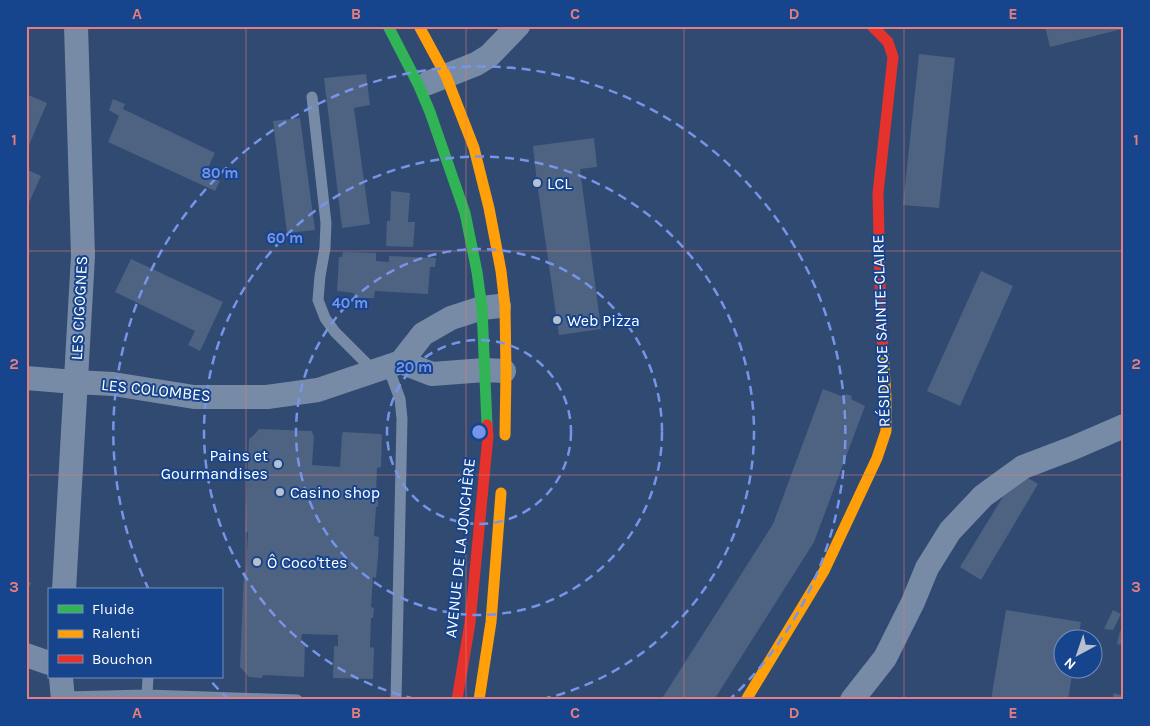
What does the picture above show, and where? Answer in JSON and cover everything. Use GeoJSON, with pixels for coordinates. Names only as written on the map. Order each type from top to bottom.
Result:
{"type":"FeatureCollection","features":[{"type":"Feature","properties":{"kind":"street","name":"LES CIGOGNES"},"geometry":{"type":"LineString","coordinates":[[64,588],[83,256],[76,26]]}},
{"type":"Feature","properties":{"kind":"street","name":"AVENUE DE LA JONCHÈRE"},"geometry":{"type":"LineString","coordinates":[[388,26],[419,86],[430,112],[465,213],[476,272],[493,307],[496,370],[470,623],[457,700]]}},
{"type":"Feature","properties":{"kind":"street","name":"AVENUE DE LA JONCHÈRE"},"geometry":{"type":"LineString","coordinates":[[420,26],[446,76],[474,148],[489,208],[501,271],[493,307],[496,370],[504,447]]}},
{"type":"Feature","properties":{"kind":"street"},"geometry":{"type":"LineString","coordinates":[[419,86],[476,64],[488,56],[518,26]]}},
{"type":"Feature","properties":{"kind":"street","name":"RÉSIDENCE SAINTE-CLAIRE"},"geometry":{"type":"LineString","coordinates":[[746,700],[824,570],[876,458],[886,431],[878,193],[893,57],[888,42],[872,26]]}},
{"type":"Feature","properties":{"kind":"street"},"geometry":{"type":"LineString","coordinates":[[388,366],[422,334],[451,318],[493,307]]}},
{"type":"Feature","properties":{"kind":"street","name":"LES COLOMBES"},"geometry":{"type":"LineString","coordinates":[[26,378],[113,384],[194,397],[266,397],[318,390],[388,366]]}},
{"type":"Feature","properties":{"kind":"street"},"geometry":{"type":"LineString","coordinates":[[388,366],[432,374],[496,370]]}},
{"type":"Feature","properties":{"kind":"street"},"geometry":{"type":"LineString","coordinates":[[852,700],[885,658],[913,602],[927,568],[950,531],[983,496],[1022,467],[1124,426]]}},
{"type":"Feature","properties":{"kind":"street"},"geometry":{"type":"LineString","coordinates":[[479,700],[492,622],[501,486]]}},
{"type":"Feature","properties":{"kind":"street"},"geometry":{"type":"LineString","coordinates":[[26,655],[48,663]]}},
{"type":"Feature","properties":{"kind":"lane"},"geometry":{"type":"LineString","coordinates":[[312,97],[326,223],[325,248],[318,300],[325,318],[335,332],[388,366],[400,399],[402,419],[396,700]]}},
{"type":"Feature","properties":{"kind":"lane"},"geometry":{"type":"LineString","coordinates":[[147,695],[148,678]]}},
{"type":"Feature","properties":{"kind":"lane"},"geometry":{"type":"LineString","coordinates":[[63,691],[297,700]]}},
{"type":"Feature","properties":{"kind":"building"},"geometry":{"type":"Polygon","coordinates":[[[1045,26],[1122,26],[1122,29],[1050,47],[1045,26]]]}},
{"type":"Feature","properties":{"kind":"building"},"geometry":{"type":"Polygon","coordinates":[[[919,54],[955,58],[939,208],[903,205],[919,54]]]}},
{"type":"Feature","properties":{"kind":"building"},"geometry":{"type":"Polygon","coordinates":[[[366,74],[370,105],[354,108],[370,224],[342,228],[324,78],[366,74]]]}},
{"type":"Feature","properties":{"kind":"building"},"geometry":{"type":"Polygon","coordinates":[[[26,94],[47,103],[26,152],[26,94]]]}},
{"type":"Feature","properties":{"kind":"building"},"geometry":{"type":"Polygon","coordinates":[[[113,99],[125,104],[123,109],[215,153],[205,174],[220,181],[215,191],[108,142],[119,116],[109,110],[113,99]]]}},
{"type":"Feature","properties":{"kind":"building"},"geometry":{"type":"Polygon","coordinates":[[[300,118],[315,230],[287,233],[273,121],[300,118]]]}},
{"type":"Feature","properties":{"kind":"building"},"geometry":{"type":"Polygon","coordinates":[[[594,138],[597,167],[580,169],[601,329],[559,335],[533,146],[594,138]]]}},
{"type":"Feature","properties":{"kind":"building"},"geometry":{"type":"Polygon","coordinates":[[[26,169],[41,176],[26,209],[26,169]]]}},
{"type":"Feature","properties":{"kind":"building"},"geometry":{"type":"Polygon","coordinates":[[[391,191],[410,193],[408,222],[415,222],[413,247],[386,246],[387,221],[390,221],[391,191]]]}},
{"type":"Feature","properties":{"kind":"building"},"geometry":{"type":"Polygon","coordinates":[[[343,252],[376,253],[376,261],[389,262],[389,256],[436,258],[435,267],[430,267],[428,294],[375,291],[374,298],[354,298],[354,293],[337,291],[339,257],[342,257],[343,252]]]}},
{"type":"Feature","properties":{"kind":"building"},"geometry":{"type":"Polygon","coordinates":[[[131,259],[223,302],[200,351],[188,345],[195,331],[115,292],[131,259]]]}},
{"type":"Feature","properties":{"kind":"building"},"geometry":{"type":"Polygon","coordinates":[[[981,271],[1013,286],[960,406],[927,391],[981,271]]]}},
{"type":"Feature","properties":{"kind":"building"},"geometry":{"type":"Polygon","coordinates":[[[823,389],[844,397],[846,394],[852,396],[851,399],[865,406],[814,542],[714,700],[661,700],[773,524],[823,389]]]}},
{"type":"Feature","properties":{"kind":"building"},"geometry":{"type":"Polygon","coordinates":[[[259,429],[312,431],[314,435],[312,465],[340,467],[343,432],[381,434],[381,467],[377,468],[376,497],[378,498],[378,507],[376,507],[374,536],[379,537],[378,557],[376,578],[373,577],[371,607],[374,608],[373,618],[371,618],[370,647],[374,648],[373,679],[333,678],[334,646],[338,646],[338,635],[302,634],[301,644],[305,644],[304,677],[263,675],[262,678],[249,677],[240,667],[244,573],[246,571],[248,532],[245,532],[249,439],[259,429]]]}},
{"type":"Feature","properties":{"kind":"building"},"geometry":{"type":"Polygon","coordinates":[[[1018,472],[1038,484],[981,580],[960,567],[1018,472]]]}},
{"type":"Feature","properties":{"kind":"building"},"geometry":{"type":"Polygon","coordinates":[[[26,581],[31,583],[26,593],[26,581]]]}},
{"type":"Feature","properties":{"kind":"building"},"geometry":{"type":"Polygon","coordinates":[[[1006,610],[1081,622],[1080,628],[1052,628],[1052,678],[1071,678],[1068,700],[991,700],[1006,610]]]}},
{"type":"Feature","properties":{"kind":"building"},"geometry":{"type":"Polygon","coordinates":[[[1113,610],[1121,614],[1113,630],[1104,629],[1113,610]]]}},
{"type":"Feature","properties":{"kind":"building"},"geometry":{"type":"Polygon","coordinates":[[[1120,631],[1124,632],[1124,645],[1117,644],[1120,631]]]}},
{"type":"Feature","properties":{"kind":"building"},"geometry":{"type":"Polygon","coordinates":[[[1114,693],[1124,696],[1124,700],[1112,700],[1114,693]]]}},
{"type":"Feature","properties":{"kind":"traffic: fast"},"geometry":{"type":"LineString","coordinates":[[388,26],[419,86],[430,112],[465,213],[482,308],[487,425]]}},
{"type":"Feature","properties":{"kind":"traffic: slow"},"geometry":{"type":"LineString","coordinates":[[419,26],[446,76],[474,148],[489,208],[501,271],[505,306],[505,435]]}},
{"type":"Feature","properties":{"kind":"traffic: slow"},"geometry":{"type":"LineString","coordinates":[[746,700],[824,571],[877,458],[886,431],[883,350]]}},
{"type":"Feature","properties":{"kind":"traffic: slow"},"geometry":{"type":"LineString","coordinates":[[479,700],[491,622],[501,493]]}},
{"type":"Feature","properties":{"kind":"traffic: jam"},"geometry":{"type":"LineString","coordinates":[[872,26],[888,42],[893,57],[878,193],[883,350]]}},
{"type":"Feature","properties":{"kind":"traffic: jam"},"geometry":{"type":"LineString","coordinates":[[457,700],[470,623],[488,436],[487,425]]}},
{"type":"Feature","properties":{"kind":"place","name":"LCL"},"geometry":{"type":"Point","coordinates":[537,183]}},
{"type":"Feature","properties":{"kind":"place","name":"Web Pizza"},"geometry":{"type":"Point","coordinates":[557,320]}},
{"type":"Feature","properties":{"kind":"place","name":"Pains et Gourmandises"},"geometry":{"type":"Point","coordinates":[278,464]}},
{"type":"Feature","properties":{"kind":"place","name":"Casino shop"},"geometry":{"type":"Point","coordinates":[280,492]}},
{"type":"Feature","properties":{"kind":"place","name":"Ô Coco'ttes"},"geometry":{"type":"Point","coordinates":[257,562]}}]}
